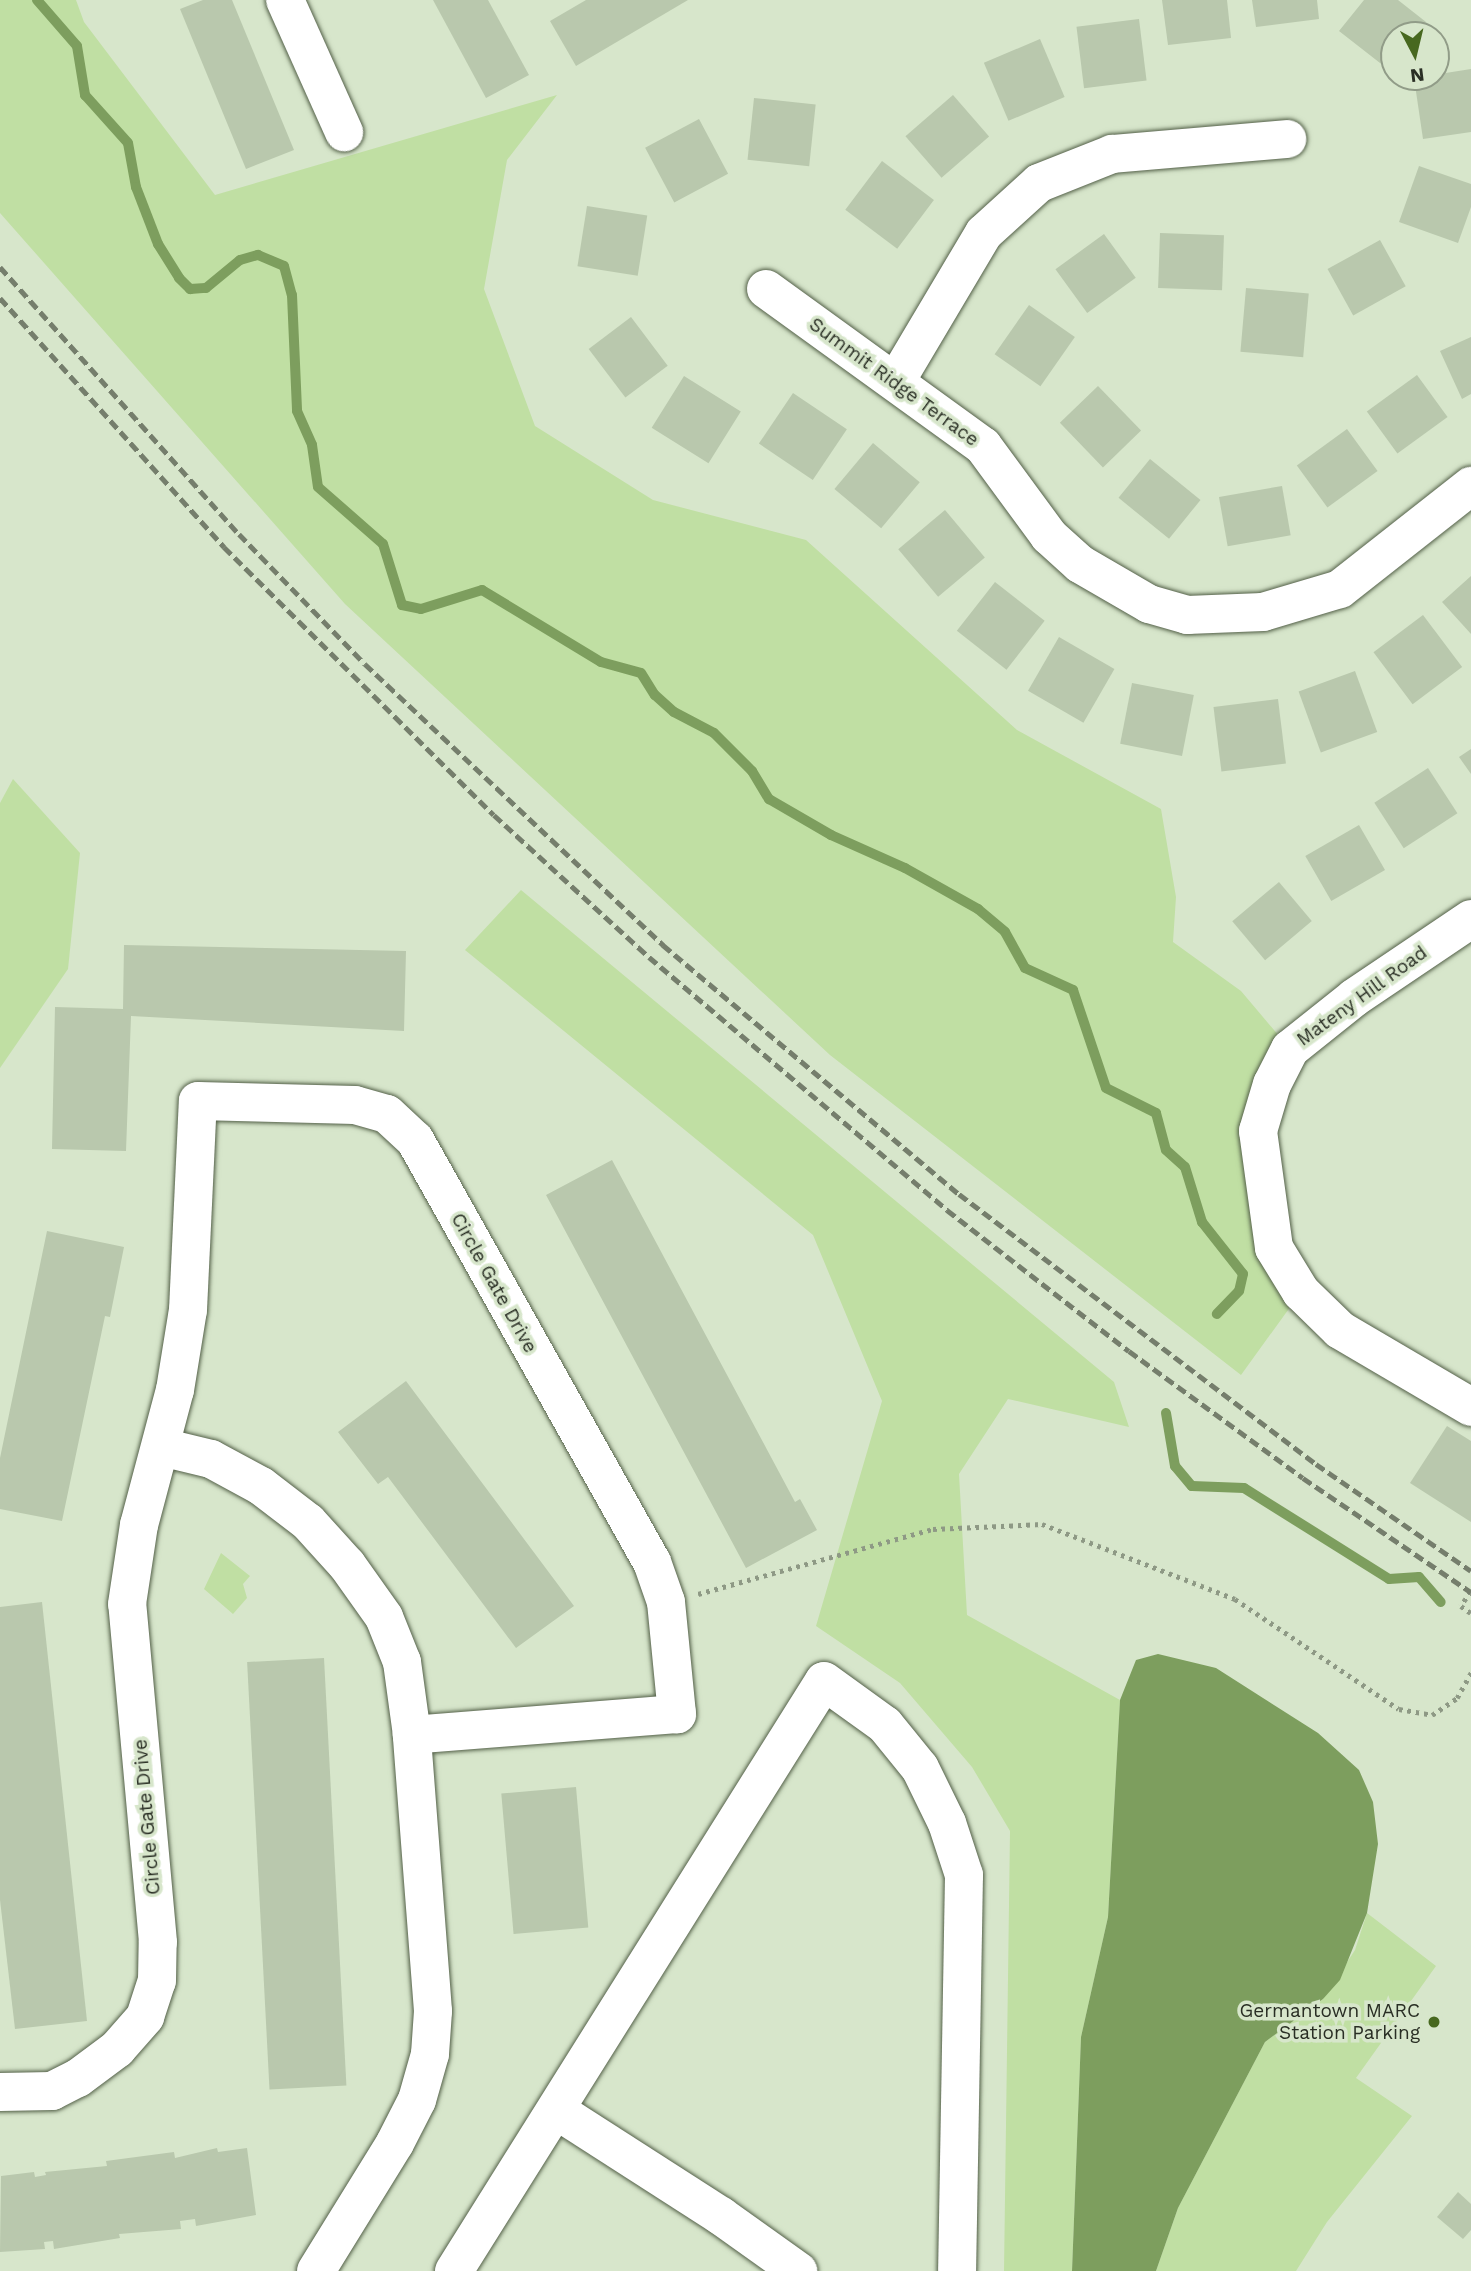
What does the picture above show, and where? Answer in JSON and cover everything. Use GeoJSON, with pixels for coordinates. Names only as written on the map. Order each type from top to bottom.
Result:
{"type":"FeatureCollection","features":[{"type":"Feature","properties":{"kind":"street"},"geometry":{"type":"LineString","coordinates":[[285,0],[344,132]]}},
{"type":"Feature","properties":{"kind":"street"},"geometry":{"type":"LineString","coordinates":[[896,381],[984,233],[1039,183],[1112,154],[1287,139]]}},
{"type":"Feature","properties":{"kind":"street","name":"Summit Ridge Terrace"},"geometry":{"type":"LineString","coordinates":[[766,289],[983,446],[1049,536],[1080,564],[1149,604],[1187,615],[1263,612],[1340,589],[1471,486]]}},
{"type":"Feature","properties":{"kind":"street","name":"Mateny Hill Road"},"geometry":{"type":"LineString","coordinates":[[1471,919],[1354,998],[1290,1049],[1272,1084],[1258,1131],[1274,1248],[1301,1292],[1340,1330],[1471,1407]]}},
{"type":"Feature","properties":{"kind":"street","name":"Circle Gate Drive"},"geometry":{"type":"LineString","coordinates":[[0,2092],[52,2091],[78,2078],[117,2049],[145,2017],[157,1981],[158,1942],[127,1604],[139,1525],[161,1447],[188,1310],[198,1101],[355,1105],[387,1115],[415,1140],[652,1562],[666,1602],[677,1714],[412,1735]]}},
{"type":"Feature","properties":{"kind":"street"},"geometry":{"type":"LineString","coordinates":[[161,1447],[211,1459],[261,1486],[308,1522],[347,1565],[384,1617],[402,1662],[412,1735],[433,2011],[430,2054],[417,2100],[395,2143],[316,2271]]}},
{"type":"Feature","properties":{"kind":"street"},"geometry":{"type":"LineString","coordinates":[[454,2271],[824,1682],[885,1725],[920,1768],[947,1823],[964,1875],[957,2271]]}},
{"type":"Feature","properties":{"kind":"street"},"geometry":{"type":"LineString","coordinates":[[555,2110],[721,2216],[798,2271]]}},
{"type":"Feature","properties":{"kind":"path"},"geometry":{"type":"LineString","coordinates":[[666,1602],[933,1529],[1042,1524],[1235,1599],[1399,1709],[1432,1715],[1457,1698],[1469,1683],[1471,1673]]}},
{"type":"Feature","properties":{"kind":"path"},"geometry":{"type":"LineString","coordinates":[[1471,1592],[1461,1606],[1471,1613]]}},
{"type":"Feature","properties":{"kind":"shaded area"},"geometry":{"type":"Polygon","coordinates":[[[0,0],[76,0],[84,22],[215,195],[557,95],[507,160],[484,289],[535,426],[653,500],[806,540],[1017,730],[1161,809],[1176,897],[1173,942],[1241,991],[1290,1049],[1258,1131],[1301,1292],[1241,1375],[830,1055],[345,604],[0,213],[0,0]]]}},
{"type":"Feature","properties":{"kind":"shaded area"},"geometry":{"type":"Polygon","coordinates":[[[13,779],[80,853],[68,969],[0,1068],[0,803],[13,779]]]}},
{"type":"Feature","properties":{"kind":"shaded area"},"geometry":{"type":"Polygon","coordinates":[[[521,890],[1114,1382],[1129,1427],[1008,1399],[959,1474],[967,1615],[1120,1700],[1108,1917],[1081,2037],[1072,2271],[1004,2271],[1010,1831],[972,1767],[900,1683],[816,1626],[882,1401],[813,1235],[465,950],[521,890]]]}},
{"type":"Feature","properties":{"kind":"shaded area"},"geometry":{"type":"Polygon","coordinates":[[[221,1553],[250,1576],[243,1584],[247,1598],[233,1614],[204,1589],[221,1553]]]}},
{"type":"Feature","properties":{"kind":"shaded area"},"geometry":{"type":"Polygon","coordinates":[[[1158,1654],[1216,1668],[1318,1733],[1359,1770],[1373,1802],[1378,1844],[1367,1913],[1340,1980],[1323,1999],[1265,2042],[1178,2208],[1156,2271],[1072,2271],[1081,2037],[1108,1917],[1120,1700],[1136,1660],[1158,1654]]]}},
{"type":"Feature","properties":{"kind":"shaded area"},"geometry":{"type":"Polygon","coordinates":[[[1367,1913],[1436,1966],[1356,2078],[1412,2116],[1327,2222],[1296,2271],[1156,2271],[1178,2208],[1265,2042],[1323,1999],[1355,1950],[1367,1913]]]}},
{"type":"Feature","properties":{"kind":"building"},"geometry":{"type":"Polygon","coordinates":[[[203,0],[232,0],[294,150],[246,169],[180,9],[203,0]]]}},
{"type":"Feature","properties":{"kind":"building"},"geometry":{"type":"Polygon","coordinates":[[[433,0],[488,0],[529,75],[486,98],[433,0]]]}},
{"type":"Feature","properties":{"kind":"building"},"geometry":{"type":"Polygon","coordinates":[[[586,0],[688,0],[576,66],[550,21],[586,0]]]}},
{"type":"Feature","properties":{"kind":"building"},"geometry":{"type":"Polygon","coordinates":[[[1162,0],[1227,0],[1231,38],[1168,45],[1162,0]]]}},
{"type":"Feature","properties":{"kind":"building"},"geometry":{"type":"Polygon","coordinates":[[[1252,0],[1317,0],[1319,19],[1256,27],[1252,0]]]}},
{"type":"Feature","properties":{"kind":"building"},"geometry":{"type":"Polygon","coordinates":[[[1364,0],[1398,0],[1425,21],[1380,21],[1380,63],[1339,31],[1364,0]]]}},
{"type":"Feature","properties":{"kind":"building"},"geometry":{"type":"Polygon","coordinates":[[[1139,19],[1147,81],[1084,88],[1076,27],[1139,19]]]}},
{"type":"Feature","properties":{"kind":"building"},"geometry":{"type":"Polygon","coordinates":[[[1040,39],[1065,97],[1008,121],[984,63],[1040,39]]]}},
{"type":"Feature","properties":{"kind":"building"},"geometry":{"type":"Polygon","coordinates":[[[1471,69],[1471,132],[1423,139],[1416,91],[1450,91],[1450,72],[1471,69]]]}},
{"type":"Feature","properties":{"kind":"building"},"geometry":{"type":"Polygon","coordinates":[[[953,95],[989,137],[942,178],[905,136],[953,95]]]}},
{"type":"Feature","properties":{"kind":"building"},"geometry":{"type":"Polygon","coordinates":[[[754,98],[816,104],[809,166],[748,160],[754,98]]]}},
{"type":"Feature","properties":{"kind":"building"},"geometry":{"type":"Polygon","coordinates":[[[699,119],[728,174],[674,202],[645,148],[699,119]]]}},
{"type":"Feature","properties":{"kind":"building"},"geometry":{"type":"Polygon","coordinates":[[[882,161],[934,200],[897,249],[845,210],[882,161]]]}},
{"type":"Feature","properties":{"kind":"building"},"geometry":{"type":"Polygon","coordinates":[[[1419,166],[1471,184],[1471,207],[1458,243],[1399,222],[1419,166]]]}},
{"type":"Feature","properties":{"kind":"building"},"geometry":{"type":"Polygon","coordinates":[[[587,206],[647,216],[638,276],[577,266],[587,206]]]}},
{"type":"Feature","properties":{"kind":"building"},"geometry":{"type":"Polygon","coordinates":[[[1160,233],[1224,235],[1222,290],[1158,288],[1160,233]]]}},
{"type":"Feature","properties":{"kind":"building"},"geometry":{"type":"Polygon","coordinates":[[[1104,234],[1136,278],[1087,313],[1055,269],[1104,234]]]}},
{"type":"Feature","properties":{"kind":"building"},"geometry":{"type":"Polygon","coordinates":[[[1380,240],[1406,286],[1353,315],[1328,269],[1380,240]]]}},
{"type":"Feature","properties":{"kind":"building"},"geometry":{"type":"Polygon","coordinates":[[[1246,288],[1309,293],[1303,357],[1240,352],[1246,288]]]}},
{"type":"Feature","properties":{"kind":"building"},"geometry":{"type":"Polygon","coordinates":[[[1029,305],[1075,337],[1040,386],[995,354],[1029,305]]]}},
{"type":"Feature","properties":{"kind":"building"},"geometry":{"type":"Polygon","coordinates":[[[631,317],[668,366],[625,398],[589,349],[631,317]]]}},
{"type":"Feature","properties":{"kind":"building"},"geometry":{"type":"Polygon","coordinates":[[[1471,337],[1471,394],[1462,399],[1440,351],[1471,337]]]}},
{"type":"Feature","properties":{"kind":"building"},"geometry":{"type":"Polygon","coordinates":[[[1417,375],[1448,417],[1397,454],[1367,411],[1417,375]]]}},
{"type":"Feature","properties":{"kind":"building"},"geometry":{"type":"Polygon","coordinates":[[[684,376],[741,412],[708,463],[652,428],[684,376]]]}},
{"type":"Feature","properties":{"kind":"building"},"geometry":{"type":"Polygon","coordinates":[[[1098,386],[1141,431],[1103,467],[1060,423],[1098,386]]]}},
{"type":"Feature","properties":{"kind":"building"},"geometry":{"type":"Polygon","coordinates":[[[793,393],[847,429],[813,480],[759,444],[793,393]]]}},
{"type":"Feature","properties":{"kind":"building"},"geometry":{"type":"Polygon","coordinates":[[[1347,429],[1378,471],[1327,508],[1297,465],[1347,429]]]}},
{"type":"Feature","properties":{"kind":"building"},"geometry":{"type":"Polygon","coordinates":[[[873,443],[920,482],[881,528],[834,489],[873,443]]]}},
{"type":"Feature","properties":{"kind":"building"},"geometry":{"type":"Polygon","coordinates":[[[1150,459],[1201,500],[1169,539],[1119,498],[1150,459]]]}},
{"type":"Feature","properties":{"kind":"building"},"geometry":{"type":"Polygon","coordinates":[[[1282,486],[1291,535],[1228,546],[1219,497],[1282,486]]]}},
{"type":"Feature","properties":{"kind":"building"},"geometry":{"type":"Polygon","coordinates":[[[945,510],[985,557],[938,597],[898,549],[945,510]]]}},
{"type":"Feature","properties":{"kind":"building"},"geometry":{"type":"Polygon","coordinates":[[[1471,576],[1471,634],[1442,602],[1471,576]]]}},
{"type":"Feature","properties":{"kind":"building"},"geometry":{"type":"Polygon","coordinates":[[[995,582],[1045,621],[1006,670],[957,631],[995,582]]]}},
{"type":"Feature","properties":{"kind":"building"},"geometry":{"type":"Polygon","coordinates":[[[1423,615],[1462,667],[1413,704],[1373,652],[1423,615]]]}},
{"type":"Feature","properties":{"kind":"building"},"geometry":{"type":"Polygon","coordinates":[[[1059,637],[1114,669],[1083,723],[1028,691],[1059,637]]]}},
{"type":"Feature","properties":{"kind":"building"},"geometry":{"type":"Polygon","coordinates":[[[1355,671],[1377,732],[1321,753],[1299,692],[1355,671]]]}},
{"type":"Feature","properties":{"kind":"building"},"geometry":{"type":"Polygon","coordinates":[[[1132,683],[1194,695],[1182,756],[1120,744],[1132,683]]]}},
{"type":"Feature","properties":{"kind":"building"},"geometry":{"type":"Polygon","coordinates":[[[1278,699],[1286,764],[1221,771],[1213,707],[1278,699]]]}},
{"type":"Feature","properties":{"kind":"building"},"geometry":{"type":"Polygon","coordinates":[[[1471,749],[1471,774],[1459,757],[1471,749]]]}},
{"type":"Feature","properties":{"kind":"building"},"geometry":{"type":"Polygon","coordinates":[[[1428,768],[1457,813],[1404,848],[1374,803],[1428,768]]]}},
{"type":"Feature","properties":{"kind":"building"},"geometry":{"type":"Polygon","coordinates":[[[1359,825],[1385,870],[1331,901],[1305,856],[1359,825]]]}},
{"type":"Feature","properties":{"kind":"building"},"geometry":{"type":"Polygon","coordinates":[[[1279,882],[1312,921],[1265,960],[1232,921],[1279,882]]]}},
{"type":"Feature","properties":{"kind":"building"},"geometry":{"type":"Polygon","coordinates":[[[124,945],[406,951],[404,1031],[131,1016],[126,1151],[52,1149],[55,1007],[123,1009],[124,945]]]}},
{"type":"Feature","properties":{"kind":"building"},"geometry":{"type":"Polygon","coordinates":[[[612,1160],[795,1502],[800,1499],[817,1530],[746,1568],[546,1195],[612,1160]]]}},
{"type":"Feature","properties":{"kind":"building"},"geometry":{"type":"Polygon","coordinates":[[[47,1231],[124,1247],[110,1317],[105,1316],[62,1521],[0,1509],[0,1458],[47,1231]]]}},
{"type":"Feature","properties":{"kind":"building"},"geometry":{"type":"Polygon","coordinates":[[[406,1381],[574,1606],[516,1648],[388,1477],[378,1484],[338,1432],[406,1381]]]}},
{"type":"Feature","properties":{"kind":"building"},"geometry":{"type":"Polygon","coordinates":[[[1447,1426],[1471,1441],[1471,1522],[1410,1483],[1447,1426]]]}},
{"type":"Feature","properties":{"kind":"building"},"geometry":{"type":"Polygon","coordinates":[[[42,1602],[87,2021],[15,2029],[0,1900],[0,1607],[42,1602]]]}},
{"type":"Feature","properties":{"kind":"building"},"geometry":{"type":"Polygon","coordinates":[[[324,1658],[346,2085],[270,2089],[247,1662],[324,1658]]]}},
{"type":"Feature","properties":{"kind":"building"},"geometry":{"type":"Polygon","coordinates":[[[576,1787],[588,1927],[514,1934],[501,1794],[576,1787]]]}},
{"type":"Feature","properties":{"kind":"building"},"geometry":{"type":"Polygon","coordinates":[[[217,2148],[218,2152],[247,2148],[256,2215],[196,2226],[195,2219],[180,2221],[181,2229],[119,2234],[120,2238],[54,2249],[53,2241],[44,2242],[45,2249],[0,2252],[1,2176],[34,2172],[35,2177],[46,2175],[45,2172],[107,2166],[106,2161],[174,2152],[175,2158],[217,2148]]]}},
{"type":"Feature","properties":{"kind":"building"},"geometry":{"type":"Polygon","coordinates":[[[1458,2192],[1471,2204],[1471,2230],[1463,2239],[1437,2217],[1458,2192]]]}},
{"type":"Feature","properties":{"kind":"waterway"},"geometry":{"type":"LineString","coordinates":[[37,0],[77,46],[85,95],[128,143],[136,187],[158,244],[179,278],[190,289],[206,288],[240,260],[258,255],[284,266],[292,295],[297,411],[312,445],[318,487],[383,544],[402,605],[421,609],[482,590],[601,662],[641,673],[655,695],[674,712],[714,733],[752,771],[769,799],[831,835],[905,868],[978,909],[1005,932],[1025,968],[1073,990],[1106,1088],[1156,1113],[1166,1150],[1185,1167],[1202,1222],[1243,1274],[1239,1291],[1217,1314]]}},
{"type":"Feature","properties":{"kind":"waterway"},"geometry":{"type":"LineString","coordinates":[[1166,1413],[1175,1466],[1192,1486],[1244,1488],[1389,1579],[1419,1577],[1441,1602]]}},
{"type":"Feature","properties":{"kind":"railway"},"geometry":{"type":"LineString","coordinates":[[0,267],[239,534],[365,664],[663,945],[959,1194],[1316,1464],[1471,1571]]}},
{"type":"Feature","properties":{"kind":"railway"},"geometry":{"type":"LineString","coordinates":[[0,298],[224,547],[494,815],[649,957],[947,1210],[1129,1351],[1303,1478],[1471,1592]]}},
{"type":"Feature","properties":{"kind":"place","name":"Germantown MARC Station Parking"},"geometry":{"type":"Point","coordinates":[1434,2022]}}]}
